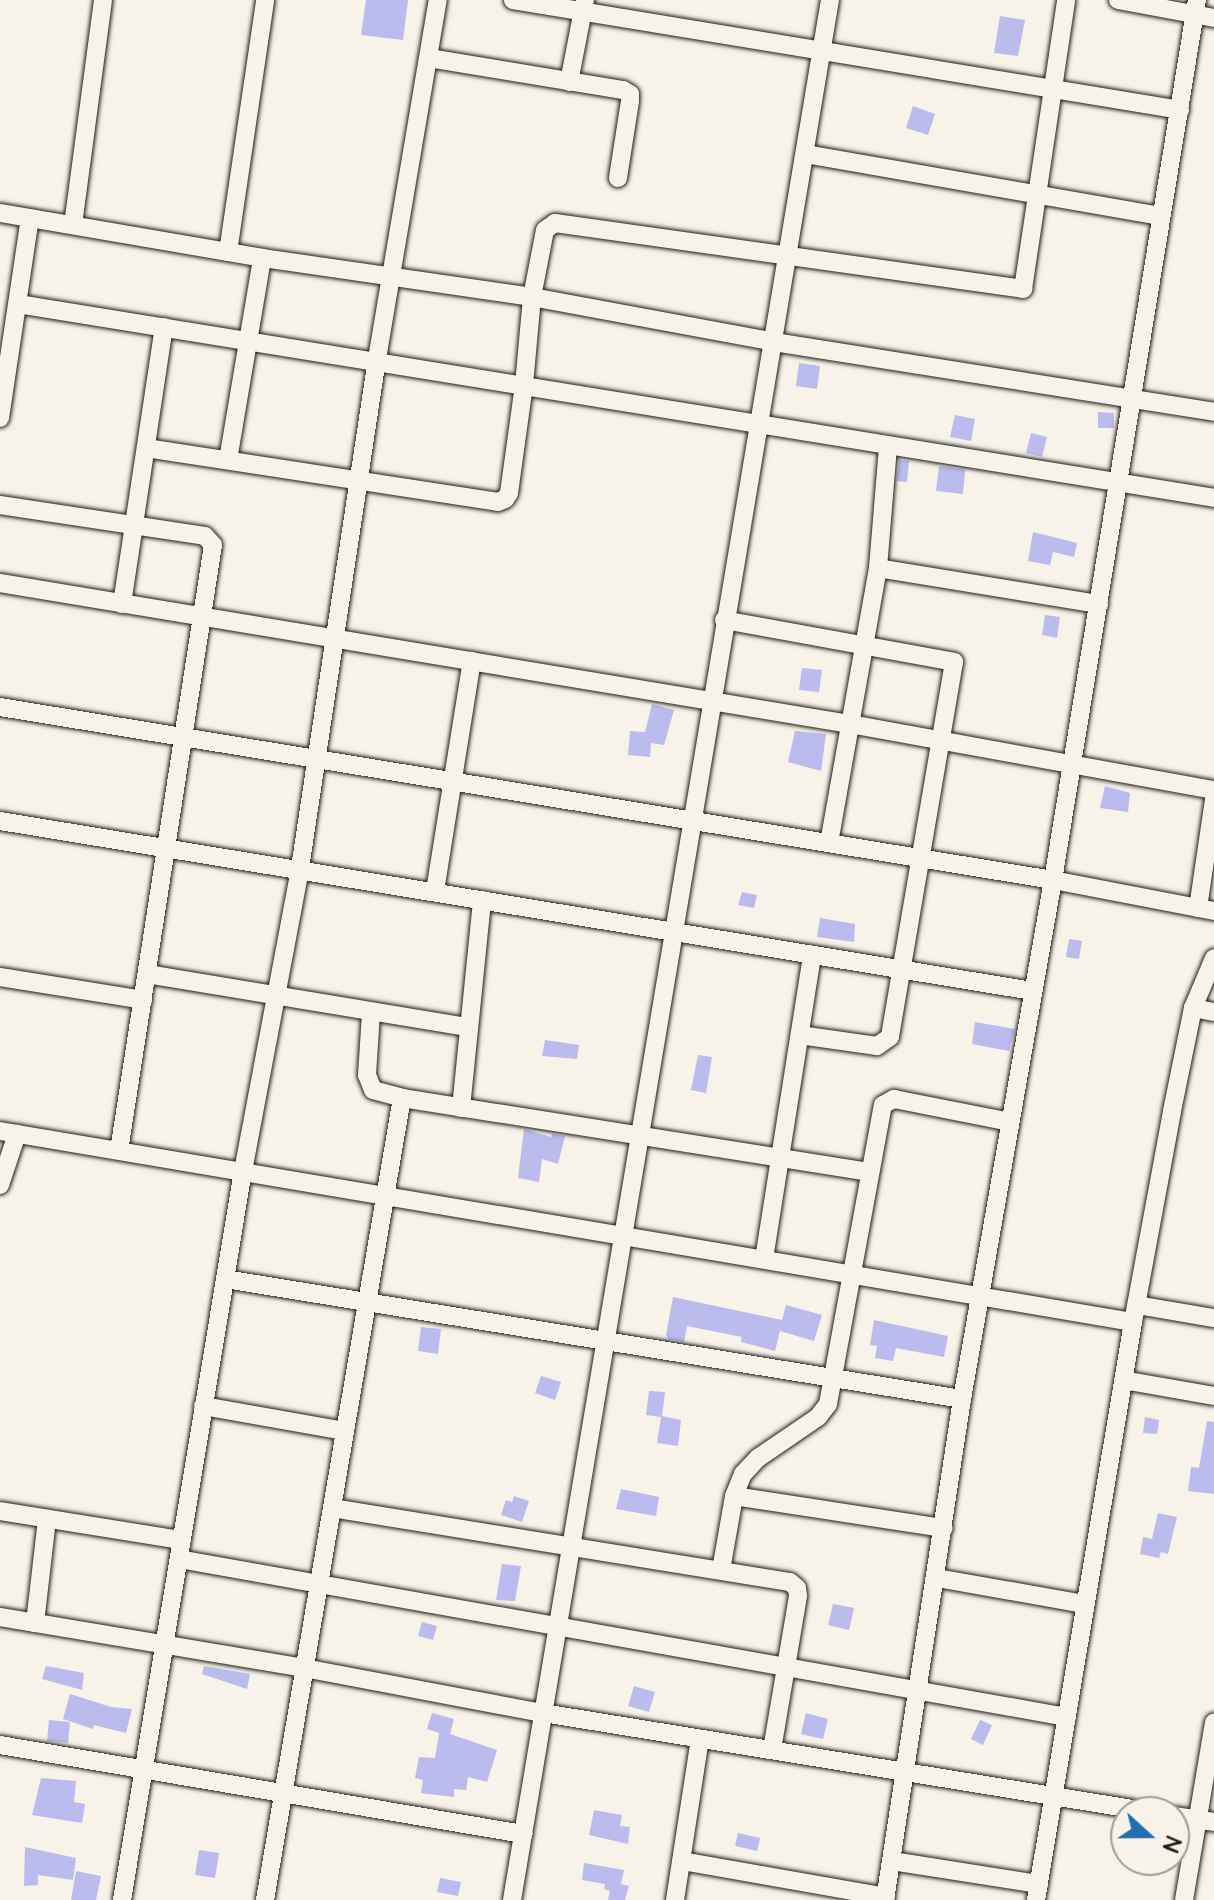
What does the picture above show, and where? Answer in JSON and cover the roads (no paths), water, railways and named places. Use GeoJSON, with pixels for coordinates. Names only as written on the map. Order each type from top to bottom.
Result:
{"type":"FeatureCollection","features":[{"type":"Feature","properties":{"kind":"street"},"geometry":{"type":"LineString","coordinates":[[73,225],[103,0]]}},
{"type":"Feature","properties":{"kind":"street"},"geometry":{"type":"LineString","coordinates":[[228,252],[265,0]]}},
{"type":"Feature","properties":{"kind":"street"},"geometry":{"type":"LineString","coordinates":[[122,1900],[243,1171],[318,760],[377,359],[438,0]]}},
{"type":"Feature","properties":{"kind":"street"},"geometry":{"type":"LineString","coordinates":[[513,0],[584,6],[822,52],[1180,110]]}},
{"type":"Feature","properties":{"kind":"street"},"geometry":{"type":"LineString","coordinates":[[512,1900],[830,0]]}},
{"type":"Feature","properties":{"kind":"street"},"geometry":{"type":"LineString","coordinates":[[146,448],[498,502],[505,499],[509,493],[524,385],[532,297],[545,230],[555,223],[1023,289],[1066,0]]}},
{"type":"Feature","properties":{"kind":"street"},"geometry":{"type":"LineString","coordinates":[[1118,0],[1196,7],[1214,18]]}},
{"type":"Feature","properties":{"kind":"street"},"geometry":{"type":"LineString","coordinates":[[569,82],[584,6]]}},
{"type":"Feature","properties":{"kind":"street"},"geometry":{"type":"LineString","coordinates":[[682,1861],[885,1899],[937,1578],[962,1399],[1053,880],[1196,7]]}},
{"type":"Feature","properties":{"kind":"street"},"geometry":{"type":"LineString","coordinates":[[429,58],[623,90],[630,94],[618,178]]}},
{"type":"Feature","properties":{"kind":"street"},"geometry":{"type":"LineString","coordinates":[[805,154],[1161,216]]}},
{"type":"Feature","properties":{"kind":"street"},"geometry":{"type":"LineString","coordinates":[[0,213],[262,258],[532,297],[774,342],[1214,412]]}},
{"type":"Feature","properties":{"kind":"street"},"geometry":{"type":"LineString","coordinates":[[0,418],[30,218]]}},
{"type":"Feature","properties":{"kind":"street"},"geometry":{"type":"LineString","coordinates":[[228,460],[262,258]]}},
{"type":"Feature","properties":{"kind":"street"},"geometry":{"type":"LineString","coordinates":[[18,304],[377,359],[1214,498]]}},
{"type":"Feature","properties":{"kind":"street"},"geometry":{"type":"LineString","coordinates":[[122,604],[164,327]]}},
{"type":"Feature","properties":{"kind":"street"},"geometry":{"type":"LineString","coordinates":[[829,843],[878,568],[888,446]]}},
{"type":"Feature","properties":{"kind":"street"},"geometry":{"type":"LineString","coordinates":[[0,505],[133,524],[211,539],[213,545],[119,1151]]}},
{"type":"Feature","properties":{"kind":"street"},"geometry":{"type":"LineString","coordinates":[[878,568],[1099,604]]}},
{"type":"Feature","properties":{"kind":"street"},"geometry":{"type":"LineString","coordinates":[[0,583],[122,604],[204,614],[336,639],[850,724],[1214,790]]}},
{"type":"Feature","properties":{"kind":"street"},"geometry":{"type":"LineString","coordinates":[[724,620],[865,643],[954,662],[890,1037],[877,1046],[800,1035]]}},
{"type":"Feature","properties":{"kind":"street"},"geometry":{"type":"LineString","coordinates":[[435,891],[472,661]]}},
{"type":"Feature","properties":{"kind":"street"},"geometry":{"type":"LineString","coordinates":[[0,707],[1053,880],[1206,910],[1214,799]]}},
{"type":"Feature","properties":{"kind":"street"},"geometry":{"type":"LineString","coordinates":[[0,821],[167,846],[1033,991]]}},
{"type":"Feature","properties":{"kind":"street"},"geometry":{"type":"LineString","coordinates":[[461,1108],[482,900]]}},
{"type":"Feature","properties":{"kind":"street"},"geometry":{"type":"LineString","coordinates":[[764,1259],[812,956]]}},
{"type":"Feature","properties":{"kind":"street"},"geometry":{"type":"LineString","coordinates":[[892,1861],[1038,1892],[1135,1314],[1193,1008],[1214,958]]}},
{"type":"Feature","properties":{"kind":"street"},"geometry":{"type":"LineString","coordinates":[[147,974],[468,1027]]}},
{"type":"Feature","properties":{"kind":"street"},"geometry":{"type":"LineString","coordinates":[[0,977],[143,1000]]}},
{"type":"Feature","properties":{"kind":"street"},"geometry":{"type":"LineString","coordinates":[[1193,1008],[1214,1012]]}},
{"type":"Feature","properties":{"kind":"street"},"geometry":{"type":"LineString","coordinates":[[371,1013],[368,1084],[373,1090],[461,1108],[870,1172]]}},
{"type":"Feature","properties":{"kind":"street"},"geometry":{"type":"LineString","coordinates":[[265,1900],[402,1098]]}},
{"type":"Feature","properties":{"kind":"street"},"geometry":{"type":"LineString","coordinates":[[721,1570],[734,1496],[743,1474],[758,1458],[818,1417],[828,1404],[835,1380],[883,1105],[887,1099],[1010,1122]]}},
{"type":"Feature","properties":{"kind":"street"},"geometry":{"type":"LineString","coordinates":[[0,1185],[8,1132],[981,1296],[1135,1314],[1214,1318]]}},
{"type":"Feature","properties":{"kind":"street"},"geometry":{"type":"LineString","coordinates":[[225,1279],[962,1399]]}},
{"type":"Feature","properties":{"kind":"street"},"geometry":{"type":"LineString","coordinates":[[1123,1380],[1214,1396]]}},
{"type":"Feature","properties":{"kind":"street"},"geometry":{"type":"LineString","coordinates":[[203,1406],[345,1431]]}},
{"type":"Feature","properties":{"kind":"street"},"geometry":{"type":"LineString","coordinates":[[734,1496],[944,1528]]}},
{"type":"Feature","properties":{"kind":"street"},"geometry":{"type":"LineString","coordinates":[[332,1508],[790,1582],[797,1588],[772,1750]]}},
{"type":"Feature","properties":{"kind":"street"},"geometry":{"type":"LineString","coordinates":[[0,1511],[180,1549],[319,1584],[1067,1717]]}},
{"type":"Feature","properties":{"kind":"street"},"geometry":{"type":"LineString","coordinates":[[35,1623],[47,1519]]}},
{"type":"Feature","properties":{"kind":"street"},"geometry":{"type":"LineString","coordinates":[[937,1578],[1085,1604]]}},
{"type":"Feature","properties":{"kind":"street"},"geometry":{"type":"LineString","coordinates":[[0,1617],[165,1643],[543,1713],[1110,1805]]}},
{"type":"Feature","properties":{"kind":"street"},"geometry":{"type":"LineString","coordinates":[[1184,1900],[1206,1821],[1214,1723]]}},
{"type":"Feature","properties":{"kind":"street"},"geometry":{"type":"LineString","coordinates":[[675,1900],[700,1739]]}},
{"type":"Feature","properties":{"kind":"street"},"geometry":{"type":"LineString","coordinates":[[0,1745],[283,1796],[523,1834]]}}]}
